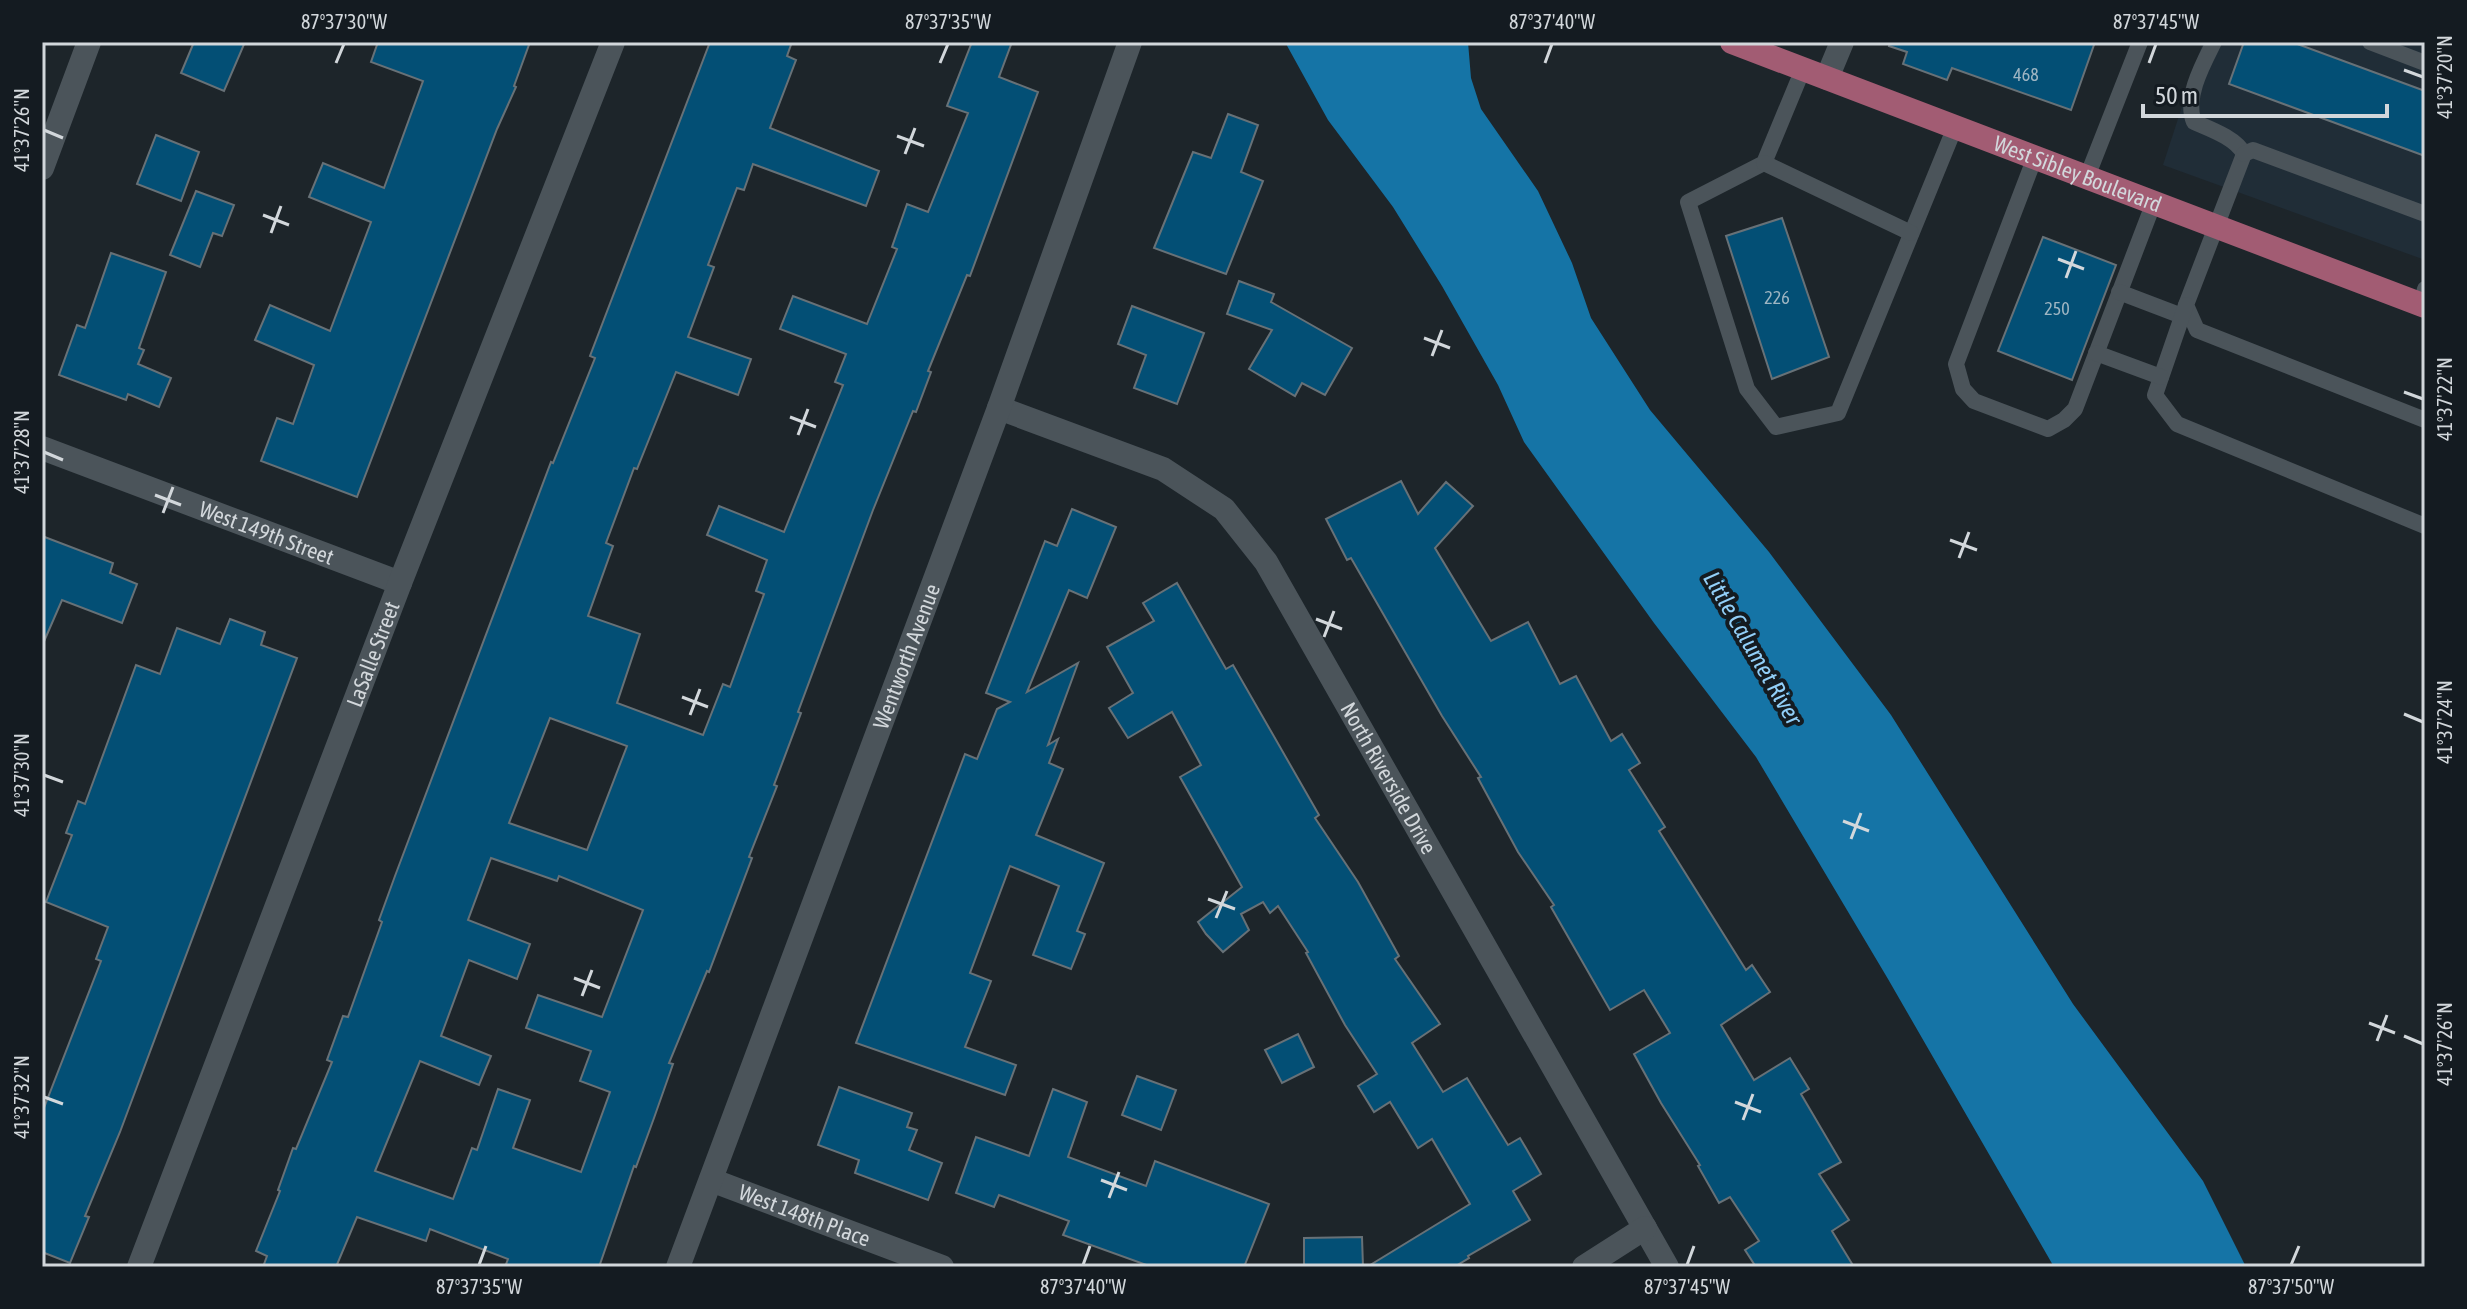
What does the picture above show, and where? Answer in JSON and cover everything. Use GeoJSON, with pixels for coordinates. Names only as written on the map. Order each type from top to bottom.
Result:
{"type":"FeatureCollection","features":[{"type":"Feature","properties":{"kind":"main road","name":"West Sibley Boulevard"},"geometry":{"type":"LineString","coordinates":[[1732,42],[2217,227],[2424,300]]}},
{"type":"Feature","properties":{"kind":"street"},"geometry":{"type":"LineString","coordinates":[[42,168],[89,42]]}},
{"type":"Feature","properties":{"kind":"street","name":"LaSalle Street"},"geometry":{"type":"LineString","coordinates":[[139,1267],[400,583],[613,42]]}},
{"type":"Feature","properties":{"kind":"street","name":"Wentworth Avenue"},"geometry":{"type":"LineString","coordinates":[[678,1267],[999,408],[1130,42]]}},
{"type":"Feature","properties":{"kind":"street"},"geometry":{"type":"LineString","coordinates":[[1827,78],[1842,42]]}},
{"type":"Feature","properties":{"kind":"street","name":"North Riverside Drive"},"geometry":{"type":"LineString","coordinates":[[999,408],[1163,469],[1224,509],[1266,562],[1667,1267]]}},
{"type":"Feature","properties":{"kind":"street","name":"West 149th Street"},"geometry":{"type":"LineString","coordinates":[[42,448],[400,583]]}},
{"type":"Feature","properties":{"kind":"street","name":"West 148th Place"},"geometry":{"type":"LineString","coordinates":[[711,1180],[942,1267]]}},
{"type":"Feature","properties":{"kind":"street"},"geometry":{"type":"LineString","coordinates":[[1584,1267],[1645,1228]]}},
{"type":"Feature","properties":{"kind":"lane"},"geometry":{"type":"LineString","coordinates":[[2087,177],[2140,42]]}},
{"type":"Feature","properties":{"kind":"lane"},"geometry":{"type":"LineString","coordinates":[[2214,42],[2202,67],[2190,113],[2194,122],[2220,134],[2241,148],[2244,154]]}},
{"type":"Feature","properties":{"kind":"lane"},"geometry":{"type":"LineString","coordinates":[[2370,42],[2425,63]]}},
{"type":"Feature","properties":{"kind":"lane"},"geometry":{"type":"LineString","coordinates":[[1803,69],[1764,163],[1688,202],[1747,389],[1776,427],[1838,413],[1955,127]]}},
{"type":"Feature","properties":{"kind":"lane"},"geometry":{"type":"LineString","coordinates":[[2425,214],[2253,150],[2244,154],[2155,395],[2177,424],[2425,526]]}},
{"type":"Feature","properties":{"kind":"lane"},"geometry":{"type":"LineString","coordinates":[[2035,157],[1956,364],[1963,389],[1974,401],[2048,429],[2075,409],[2154,202]]}},
{"type":"Feature","properties":{"kind":"lane"},"geometry":{"type":"LineString","coordinates":[[1764,163],[1911,233]]}},
{"type":"Feature","properties":{"kind":"lane"},"geometry":{"type":"LineString","coordinates":[[2119,292],[2184,311],[2197,330],[2425,420]]}},
{"type":"Feature","properties":{"kind":"lane"},"geometry":{"type":"LineString","coordinates":[[2096,353],[2161,377]]}},
{"type":"Feature","properties":{"kind":"shaded area"},"geometry":{"type":"Polygon","coordinates":[[[2203,42],[2425,42],[2425,260],[2163,165],[2203,42]]]}},
{"type":"Feature","properties":{"kind":"water","name":"Little Calumet River"},"geometry":{"type":"Polygon","coordinates":[[[1285,42],[1468,42],[1471,78],[1481,109],[1538,191],[1572,263],[1591,318],[1650,410],[1769,552],[1891,715],[2073,1004],[2203,1181],[2246,1267],[2054,1267],[1756,757],[1654,623],[1524,442],[1498,385],[1442,286],[1393,207],[1328,120],[1285,42]]]}},
{"type":"Feature","properties":{"kind":"building"},"geometry":{"type":"Polygon","coordinates":[[[194,42],[245,42],[224,91],[181,73],[194,42]]]}},
{"type":"Feature","properties":{"kind":"building"},"geometry":{"type":"Polygon","coordinates":[[[378,42],[530,42],[516,87],[497,129],[357,497],[261,461],[277,418],[293,424],[314,365],[255,340],[270,305],[330,331],[371,222],[309,197],[323,163],[384,188],[423,81],[371,62],[378,42]]]}},
{"type":"Feature","properties":{"kind":"building"},"geometry":{"type":"Polygon","coordinates":[[[710,42],[792,42],[787,56],[796,60],[770,128],[879,171],[866,206],[753,164],[744,190],[737,188],[708,265],[714,267],[688,337],[751,359],[738,395],[676,372],[637,469],[634,468],[606,543],[613,546],[588,616],[640,634],[617,703],[703,735],[723,684],[730,687],[764,594],[756,591],[767,560],[707,535],[719,506],[784,532],[843,385],[835,382],[846,354],[780,329],[793,296],[867,324],[897,249],[892,247],[907,204],[928,212],[968,113],[947,106],[972,42],[1012,42],[999,77],[1038,92],[970,276],[967,275],[928,371],[931,372],[916,412],[913,411],[873,510],[798,712],[801,713],[774,785],[777,786],[749,857],[752,858],[709,972],[669,1063],[673,1064],[599,1267],[505,1267],[508,1259],[430,1229],[426,1241],[357,1217],[336,1267],[263,1267],[267,1256],[256,1251],[293,1148],[296,1149],[332,1062],[327,1060],[343,1016],[348,1017],[395,876],[551,462],[595,358],[590,356],[710,42]],[[550,718],[509,823],[587,850],[627,746],[550,718]],[[491,858],[468,920],[530,944],[517,979],[469,960],[441,1036],[491,1056],[479,1085],[420,1061],[375,1171],[453,1199],[472,1148],[477,1150],[498,1089],[530,1100],[513,1148],[581,1172],[610,1092],[580,1081],[591,1051],[526,1028],[538,995],[602,1017],[643,910],[559,876],[557,881],[491,858]]]}},
{"type":"Feature","properties":{"kind":"building"},"geometry":{"type":"Polygon","coordinates":[[[1890,42],[2095,42],[2071,110],[1952,68],[1947,80],[1903,64],[1907,52],[1889,46],[1890,42]]]}},
{"type":"Feature","properties":{"kind":"building"},"geometry":{"type":"Polygon","coordinates":[[[2244,42],[2292,42],[2425,91],[2425,156],[2229,84],[2244,42]]]}},
{"type":"Feature","properties":{"kind":"building"},"geometry":{"type":"Polygon","coordinates":[[[1228,114],[1258,125],[1241,172],[1263,181],[1226,274],[1154,248],[1193,152],[1211,158],[1228,114]]]}},
{"type":"Feature","properties":{"kind":"building"},"geometry":{"type":"Polygon","coordinates":[[[156,135],[199,152],[181,201],[137,184],[156,135]]]}},
{"type":"Feature","properties":{"kind":"building"},"geometry":{"type":"Polygon","coordinates":[[[196,191],[234,205],[222,236],[213,233],[200,267],[170,255],[196,191]]]}},
{"type":"Feature","properties":{"kind":"building"},"geometry":{"type":"Polygon","coordinates":[[[1782,218],[1829,357],[1772,379],[1726,236],[1782,218]]]}},
{"type":"Feature","properties":{"kind":"building"},"geometry":{"type":"Polygon","coordinates":[[[2043,237],[2116,265],[2072,380],[1998,351],[2043,237]]]}},
{"type":"Feature","properties":{"kind":"building"},"geometry":{"type":"Polygon","coordinates":[[[111,253],[166,272],[139,348],[144,350],[138,364],[171,378],[159,407],[128,394],[126,400],[59,375],[77,325],[85,328],[111,253]]]}},
{"type":"Feature","properties":{"kind":"building"},"geometry":{"type":"Polygon","coordinates":[[[1239,281],[1274,294],[1271,302],[1352,348],[1325,395],[1302,383],[1295,396],[1249,369],[1272,330],[1227,314],[1239,281]]]}},
{"type":"Feature","properties":{"kind":"building"},"geometry":{"type":"Polygon","coordinates":[[[1132,306],[1204,333],[1177,404],[1134,388],[1146,355],[1118,344],[1132,306]]]}},
{"type":"Feature","properties":{"kind":"building"},"geometry":{"type":"Polygon","coordinates":[[[1401,481],[1418,514],[1446,482],[1473,506],[1435,548],[1491,641],[1528,622],[1560,684],[1576,676],[1611,741],[1622,734],[1640,763],[1629,770],[1665,827],[1659,831],[1746,970],[1752,965],[1770,992],[1721,1025],[1754,1080],[1790,1058],[1809,1089],[1801,1094],[1841,1162],[1819,1174],[1849,1220],[1832,1231],[1854,1267],[1756,1267],[1745,1250],[1759,1241],[1730,1197],[1719,1203],[1634,1054],[1670,1033],[1644,990],[1610,1010],[1551,907],[1554,905],[1518,852],[1478,778],[1481,777],[1351,558],[1347,560],[1326,519],[1401,481]]]}},
{"type":"Feature","properties":{"kind":"building"},"geometry":{"type":"Polygon","coordinates":[[[1072,509],[1116,527],[1087,598],[1069,590],[1027,692],[1078,663],[1048,745],[1058,739],[1049,763],[1063,769],[1036,835],[1104,863],[1077,931],[1085,934],[1071,969],[1033,955],[1059,886],[1010,866],[970,973],[991,981],[965,1047],[1016,1065],[1005,1095],[856,1043],[965,754],[977,759],[997,709],[1010,702],[986,693],[1045,541],[1057,546],[1072,509]]]}},
{"type":"Feature","properties":{"kind":"building"},"geometry":{"type":"Polygon","coordinates":[[[42,536],[113,563],[110,573],[137,584],[122,623],[62,600],[42,646],[42,536]]]}},
{"type":"Feature","properties":{"kind":"building"},"geometry":{"type":"Polygon","coordinates":[[[1177,583],[1226,669],[1233,665],[1319,815],[1315,818],[1358,882],[1399,956],[1395,959],[1440,1024],[1412,1043],[1443,1092],[1467,1078],[1508,1145],[1520,1138],[1541,1174],[1513,1191],[1530,1220],[1454,1267],[1367,1267],[1470,1204],[1432,1139],[1418,1148],[1390,1102],[1374,1112],[1358,1086],[1377,1074],[1345,1025],[1308,952],[1278,906],[1270,913],[1263,902],[1241,914],[1249,930],[1223,952],[1206,934],[1198,922],[1242,887],[1180,777],[1201,765],[1172,712],[1128,738],[1109,708],[1133,693],[1107,647],[1154,621],[1143,603],[1177,583]]]}},
{"type":"Feature","properties":{"kind":"building"},"geometry":{"type":"Polygon","coordinates":[[[230,619],[265,632],[261,645],[297,658],[120,1132],[85,1216],[89,1217],[70,1263],[42,1252],[42,1113],[101,961],[96,959],[108,927],[46,902],[72,835],[66,833],[78,801],[85,804],[136,665],[160,674],[177,628],[220,644],[230,619]]]}},
{"type":"Feature","properties":{"kind":"building"},"geometry":{"type":"Polygon","coordinates":[[[1298,1034],[1314,1067],[1282,1083],[1265,1050],[1298,1034]]]}},
{"type":"Feature","properties":{"kind":"building"},"geometry":{"type":"Polygon","coordinates":[[[1137,1076],[1176,1090],[1161,1130],[1122,1115],[1137,1076]]]}},
{"type":"Feature","properties":{"kind":"building"},"geometry":{"type":"Polygon","coordinates":[[[839,1087],[912,1113],[907,1127],[917,1130],[909,1150],[942,1163],[928,1200],[855,1173],[859,1160],[818,1145],[839,1087]]]}},
{"type":"Feature","properties":{"kind":"building"},"geometry":{"type":"Polygon","coordinates":[[[1053,1089],[1087,1102],[1068,1157],[1146,1186],[1155,1161],[1269,1204],[1244,1267],[1152,1267],[1063,1235],[1069,1221],[999,1195],[994,1207],[956,1193],[976,1137],[1029,1156],[1053,1089]]]}},
{"type":"Feature","properties":{"kind":"building"},"geometry":{"type":"Polygon","coordinates":[[[1362,1237],[1363,1267],[1304,1267],[1304,1238],[1362,1237]]]}}]}
